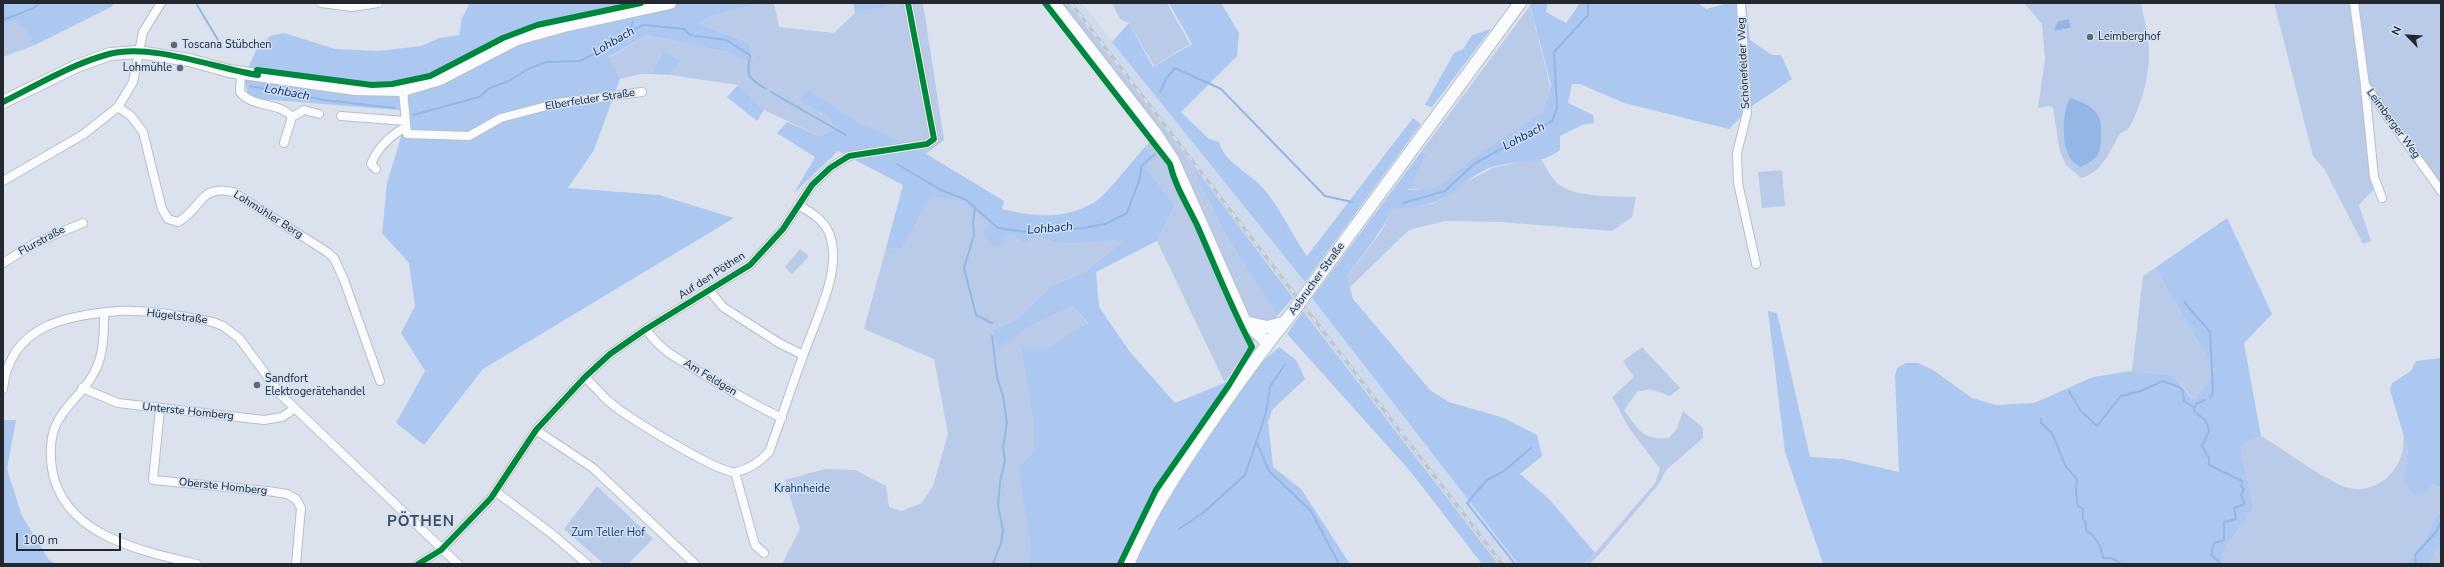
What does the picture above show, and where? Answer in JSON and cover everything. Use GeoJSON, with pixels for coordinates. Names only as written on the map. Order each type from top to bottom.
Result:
{"type":"FeatureCollection","features":[{"type":"Feature","properties":{"kind":"main road"},"geometry":{"type":"LineString","coordinates":[[3,102],[77,66],[110,54],[138,52],[170,56],[241,72],[355,89],[403,90],[440,79],[517,39],[564,26],[670,3]]}},
{"type":"Feature","properties":{"kind":"main road"},"geometry":{"type":"LineString","coordinates":[[1054,3],[1156,134],[1173,160],[1245,322],[1268,343]]}},
{"type":"Feature","properties":{"kind":"main road","name":"Asbrucher Straße"},"geometry":{"type":"LineString","coordinates":[[1128,564],[1164,490],[1268,343],[1292,313],[1520,3]]}},
{"type":"Feature","properties":{"kind":"main road"},"geometry":{"type":"LineString","coordinates":[[1245,322],[1267,327],[1284,323]]}},
{"type":"Feature","properties":{"kind":"street"},"geometry":{"type":"LineString","coordinates":[[3,181],[84,134],[118,107],[133,82],[143,32],[161,3]]}},
{"type":"Feature","properties":{"kind":"street"},"geometry":{"type":"LineString","coordinates":[[321,3],[352,7],[378,3]]}},
{"type":"Feature","properties":{"kind":"street","name":"Auf den Pöthen"},"geometry":{"type":"LineString","coordinates":[[418,564],[441,550],[495,491],[536,430],[585,377],[610,354],[646,329],[750,265],[764,251],[812,185],[830,168],[849,156],[927,144],[934,139],[908,3]]}},
{"type":"Feature","properties":{"kind":"street","name":"Schönefelder Weg"},"geometry":{"type":"LineString","coordinates":[[1741,3],[1747,113],[1736,153],[1738,183],[1756,264]]}},
{"type":"Feature","properties":{"kind":"street","name":"Leimberger Weg"},"geometry":{"type":"LineString","coordinates":[[2354,3],[2365,85],[2441,191]]}},
{"type":"Feature","properties":{"kind":"street"},"geometry":{"type":"LineString","coordinates":[[241,72],[240,92],[247,100],[286,110],[292,117]]}},
{"type":"Feature","properties":{"kind":"street"},"geometry":{"type":"LineString","coordinates":[[2365,85],[2374,178],[2382,198]]}},
{"type":"Feature","properties":{"kind":"street"},"geometry":{"type":"LineString","coordinates":[[376,169],[371,164],[375,153],[383,143],[405,124],[403,90]]}},
{"type":"Feature","properties":{"kind":"street","name":"Elberfelder Straße"},"geometry":{"type":"LineString","coordinates":[[341,116],[405,124],[407,134],[469,136],[501,118],[558,103],[642,92]]}},
{"type":"Feature","properties":{"kind":"street","name":"Lohmühler Berg"},"geometry":{"type":"LineString","coordinates":[[118,107],[132,116],[143,132],[162,209],[168,219],[178,222],[190,216],[200,200],[213,190],[222,189],[233,192],[334,258],[352,302],[380,381]]}},
{"type":"Feature","properties":{"kind":"street"},"geometry":{"type":"LineString","coordinates":[[284,143],[292,117],[304,110],[319,114]]}},
{"type":"Feature","properties":{"kind":"street"},"geometry":{"type":"LineString","coordinates":[[585,377],[607,400],[635,420],[709,464],[735,472],[758,464],[770,452],[825,296],[832,268],[833,250],[828,229],[821,221],[798,205]]}},
{"type":"Feature","properties":{"kind":"street","name":"Flurstraße"},"geometry":{"type":"LineString","coordinates":[[3,263],[37,242],[83,223]]}},
{"type":"Feature","properties":{"kind":"street"},"geometry":{"type":"LineString","coordinates":[[710,291],[723,307],[779,343],[803,355]]}},
{"type":"Feature","properties":{"kind":"street","name":"Hügelstraße"},"geometry":{"type":"LineString","coordinates":[[3,389],[6,369],[12,354],[26,338],[55,324],[75,317],[120,311],[178,316],[213,322],[223,326],[239,338],[262,372],[294,409],[441,550],[458,564]]}},
{"type":"Feature","properties":{"kind":"street"},"geometry":{"type":"LineString","coordinates":[[104,314],[103,346],[94,373],[64,411],[55,427],[51,459],[54,479],[62,498],[81,520],[106,536],[131,547],[197,564]]}},
{"type":"Feature","properties":{"kind":"street","name":"Am Feldgen"},"geometry":{"type":"LineString","coordinates":[[646,329],[656,343],[672,357],[689,365],[755,405],[782,418]]}},
{"type":"Feature","properties":{"kind":"street","name":"Unterste Homberg"},"geometry":{"type":"LineString","coordinates":[[82,388],[118,403],[264,420],[282,417],[294,409]]}},
{"type":"Feature","properties":{"kind":"street","name":"Oberste Homberg"},"geometry":{"type":"LineString","coordinates":[[160,409],[153,480],[268,491],[287,494],[296,499],[301,508],[296,564]]}},
{"type":"Feature","properties":{"kind":"street"},"geometry":{"type":"LineString","coordinates":[[536,430],[593,468],[695,564]]}},
{"type":"Feature","properties":{"kind":"street"},"geometry":{"type":"LineString","coordinates":[[735,472],[754,541],[764,553]]}},
{"type":"Feature","properties":{"kind":"street"},"geometry":{"type":"LineString","coordinates":[[495,491],[552,534],[586,564]]}},
{"type":"Feature","properties":{"kind":"shaded area"},"geometry":{"type":"Polygon","coordinates":[[[3,3],[114,3],[111,7],[33,46],[26,28],[14,21],[3,25],[3,3]]]}},
{"type":"Feature","properties":{"kind":"shaded area"},"geometry":{"type":"Polygon","coordinates":[[[470,3],[761,3],[709,17],[700,24],[750,43],[753,63],[726,52],[646,35],[609,57],[620,79],[594,150],[568,188],[659,195],[734,218],[483,369],[424,445],[396,423],[425,371],[401,333],[415,306],[409,263],[382,233],[387,183],[409,111],[249,98],[244,78],[256,50],[270,36],[284,33],[335,49],[378,51],[421,46],[439,38],[459,35],[462,18],[470,3]]]}},
{"type":"Feature","properties":{"kind":"shaded area"},"geometry":{"type":"Polygon","coordinates":[[[853,3],[884,3],[886,7],[855,13],[853,3]]]}},
{"type":"Feature","properties":{"kind":"shaded area"},"geometry":{"type":"Polygon","coordinates":[[[1068,3],[1082,3],[1305,282],[1293,298],[1068,3]]]}},
{"type":"Feature","properties":{"kind":"shaded area"},"geometry":{"type":"Polygon","coordinates":[[[1169,3],[1221,3],[1239,33],[1237,56],[1181,112],[1209,139],[1219,142],[1226,156],[1261,186],[1268,194],[1307,256],[1413,118],[1421,124],[1305,282],[1112,42],[1129,23],[1153,67],[1192,44],[1169,3]]]}},
{"type":"Feature","properties":{"kind":"shaded area"},"geometry":{"type":"Polygon","coordinates":[[[1532,3],[1548,3],[1546,12],[1566,23],[1580,3],[1698,3],[1706,9],[1728,3],[1746,3],[1750,40],[1772,55],[1781,55],[1792,79],[1752,106],[1729,129],[1624,103],[1580,84],[1572,84],[1568,103],[1593,115],[1594,123],[1582,125],[1560,136],[1560,150],[1553,155],[1529,162],[1503,164],[1488,168],[1437,201],[1425,205],[1392,210],[1377,236],[1347,276],[1353,299],[1430,390],[1449,402],[1504,418],[1537,435],[1542,456],[1520,474],[1550,500],[1595,553],[1583,564],[1518,564],[1312,298],[1421,152],[1427,154],[1408,190],[1436,188],[1476,156],[1543,112],[1551,85],[1530,5],[1532,3]]]}},
{"type":"Feature","properties":{"kind":"shaded area"},"geometry":{"type":"Polygon","coordinates":[[[2069,19],[2071,28],[2054,31],[2058,21],[2069,19]]]}},
{"type":"Feature","properties":{"kind":"shaded area"},"geometry":{"type":"Polygon","coordinates":[[[1491,29],[1432,107],[1425,105],[1454,53],[1463,49],[1472,35],[1491,29]]]}},
{"type":"Feature","properties":{"kind":"shaded area"},"geometry":{"type":"Polygon","coordinates":[[[663,51],[680,61],[670,75],[651,74],[663,51]]]}},
{"type":"Feature","properties":{"kind":"shaded area"},"geometry":{"type":"Polygon","coordinates":[[[738,85],[764,110],[757,121],[727,97],[738,85]]]}},
{"type":"Feature","properties":{"kind":"shaded area"},"geometry":{"type":"Polygon","coordinates":[[[807,90],[859,123],[918,149],[1004,201],[1002,209],[1026,214],[1061,214],[1072,212],[1095,202],[1113,184],[1145,147],[1153,156],[1146,168],[1175,205],[1157,241],[1096,272],[1099,307],[1130,352],[1175,403],[1251,372],[1279,347],[1296,360],[1305,379],[1273,409],[1268,421],[1273,467],[1301,489],[1350,564],[1028,564],[1031,554],[1019,466],[1034,453],[1034,427],[1021,348],[1046,348],[1088,323],[1073,306],[1031,326],[998,348],[992,330],[1016,320],[1052,285],[1083,273],[1123,241],[1059,244],[1038,236],[1023,244],[1012,233],[995,248],[983,234],[989,224],[965,202],[931,196],[902,249],[886,248],[903,185],[838,151],[794,193],[815,157],[777,133],[787,122],[819,136],[836,129],[827,116],[800,101],[807,90]]]}},
{"type":"Feature","properties":{"kind":"shaded area"},"geometry":{"type":"Polygon","coordinates":[[[2070,98],[2092,108],[2097,114],[2100,122],[2101,144],[2098,154],[2091,161],[2080,167],[2072,160],[2068,153],[2064,137],[2065,111],[2070,98]]]}},
{"type":"Feature","properties":{"kind":"shaded area"},"geometry":{"type":"Polygon","coordinates":[[[1188,159],[1293,298],[1277,316],[1225,234],[1188,159]]]}},
{"type":"Feature","properties":{"kind":"shaded area"},"geometry":{"type":"Polygon","coordinates":[[[2227,218],[2272,314],[2244,343],[2261,436],[2240,446],[2254,508],[2224,550],[2222,564],[1823,564],[1785,452],[1768,311],[1777,313],[1810,457],[1843,459],[1899,472],[1895,376],[1897,368],[1906,363],[1918,363],[1933,370],[1972,398],[1996,405],[2034,403],[2093,377],[2132,371],[2169,375],[2177,380],[2192,399],[2195,399],[2215,371],[2155,268],[2227,218]]]}},
{"type":"Feature","properties":{"kind":"shaded area"},"geometry":{"type":"Polygon","coordinates":[[[1312,298],[1518,564],[1498,564],[1303,311],[1312,298]]]}},
{"type":"Feature","properties":{"kind":"shaded area"},"geometry":{"type":"Polygon","coordinates":[[[1303,311],[1498,564],[1482,564],[1410,471],[1287,334],[1303,311]]]}},
{"type":"Feature","properties":{"kind":"shaded area"},"geometry":{"type":"Polygon","coordinates":[[[2441,358],[2441,488],[2432,484],[2424,494],[2414,494],[2403,479],[2408,450],[2390,390],[2392,383],[2411,371],[2416,361],[2441,358]]]}},
{"type":"Feature","properties":{"kind":"shaded area"},"geometry":{"type":"Polygon","coordinates":[[[3,420],[16,420],[7,469],[22,516],[49,560],[57,564],[3,564],[3,420]]]}},
{"type":"Feature","properties":{"kind":"shaded area"},"geometry":{"type":"Polygon","coordinates":[[[2441,511],[2441,544],[2429,564],[2406,564],[2425,539],[2436,516],[2441,511]]]}},
{"type":"Feature","properties":{"kind":"green space"},"geometry":{"type":"Polygon","coordinates":[[[761,3],[774,3],[779,27],[834,33],[855,13],[885,7],[884,3],[923,3],[944,140],[926,154],[859,123],[836,109],[800,101],[827,116],[836,129],[819,136],[764,110],[738,85],[670,75],[679,61],[663,51],[651,74],[641,74],[620,79],[609,58],[646,35],[726,52],[753,62],[750,43],[700,24],[709,17],[761,3]]]}},
{"type":"Feature","properties":{"kind":"green space"},"geometry":{"type":"Polygon","coordinates":[[[1045,3],[1068,3],[1188,159],[1225,234],[1277,316],[1247,349],[1225,383],[1157,241],[1175,205],[1146,168],[1153,156],[1145,147],[1152,140],[1045,3]]]}},
{"type":"Feature","properties":{"kind":"green space"},"geometry":{"type":"Polygon","coordinates":[[[1112,3],[1167,3],[1190,44],[1154,66],[1129,23],[1120,19],[1112,3]]]}},
{"type":"Feature","properties":{"kind":"green space"},"geometry":{"type":"Polygon","coordinates":[[[2024,3],[2141,3],[2149,48],[2149,63],[2141,102],[2129,128],[2119,135],[2103,162],[2094,172],[2081,178],[2066,165],[2060,152],[2053,108],[2049,106],[2038,108],[2045,59],[2042,24],[2024,3]],[[2069,19],[2058,21],[2055,31],[2071,28],[2069,19]]]}},
{"type":"Feature","properties":{"kind":"green space"},"geometry":{"type":"Polygon","coordinates":[[[2274,3],[2353,3],[2375,188],[2359,205],[2371,241],[2363,244],[2325,170],[2313,156],[2274,3]]]}},
{"type":"Feature","properties":{"kind":"green space"},"geometry":{"type":"Polygon","coordinates":[[[2359,3],[2441,3],[2441,187],[2367,83],[2359,3]]]}},
{"type":"Feature","properties":{"kind":"green space"},"geometry":{"type":"Polygon","coordinates":[[[1530,6],[1550,85],[1544,112],[1476,156],[1435,189],[1408,189],[1427,154],[1421,152],[1530,6]]]}},
{"type":"Feature","properties":{"kind":"green space"},"geometry":{"type":"Polygon","coordinates":[[[14,21],[26,27],[33,46],[3,57],[3,25],[14,21]]]}},
{"type":"Feature","properties":{"kind":"green space"},"geometry":{"type":"Polygon","coordinates":[[[1541,159],[1557,183],[1564,188],[1583,194],[1636,197],[1632,217],[1612,231],[1501,222],[1445,221],[1409,230],[1350,287],[1347,276],[1381,232],[1392,210],[1432,204],[1442,199],[1460,185],[1495,167],[1541,159]]]}},
{"type":"Feature","properties":{"kind":"green space"},"geometry":{"type":"Polygon","coordinates":[[[1782,170],[1785,206],[1762,208],[1758,172],[1782,170]]]}},
{"type":"Feature","properties":{"kind":"green space","name":"Krahnheide"},"geometry":{"type":"Polygon","coordinates":[[[931,196],[965,202],[989,224],[1012,233],[1023,244],[1038,236],[1059,244],[1123,241],[1083,273],[1052,285],[1016,320],[992,330],[998,347],[1031,326],[1073,306],[1088,324],[1046,348],[1021,348],[1034,427],[1034,453],[1026,518],[1031,554],[1028,564],[782,564],[800,529],[785,480],[825,469],[855,470],[886,486],[889,507],[901,511],[922,503],[933,486],[948,434],[934,359],[864,329],[886,248],[902,249],[931,196]]]}},
{"type":"Feature","properties":{"kind":"green space"},"geometry":{"type":"Polygon","coordinates":[[[800,249],[809,256],[792,274],[785,267],[800,249]]]}},
{"type":"Feature","properties":{"kind":"green space"},"geometry":{"type":"Polygon","coordinates":[[[2155,268],[2215,371],[2194,400],[2177,380],[2169,375],[2132,371],[2143,276],[2155,268]]]}},
{"type":"Feature","properties":{"kind":"green space"},"geometry":{"type":"Polygon","coordinates":[[[1642,347],[1680,388],[1670,396],[1650,389],[1637,392],[1624,410],[1642,432],[1653,437],[1660,438],[1669,438],[1677,428],[1683,411],[1703,428],[1703,438],[1666,470],[1658,485],[1598,556],[1589,564],[1583,564],[1595,553],[1655,483],[1660,469],[1629,428],[1612,397],[1634,377],[1623,361],[1642,347]]]}},
{"type":"Feature","properties":{"kind":"green space"},"geometry":{"type":"Polygon","coordinates":[[[2404,435],[2408,450],[2403,479],[2432,484],[2441,488],[2441,511],[2436,516],[2425,539],[2406,564],[2222,564],[2224,550],[2254,508],[2240,446],[2261,436],[2330,480],[2349,488],[2359,489],[2368,488],[2377,484],[2392,473],[2402,454],[2404,435]]]}},
{"type":"Feature","properties":{"kind":"green space","name":"Zum Teller Hof"},"geometry":{"type":"Polygon","coordinates":[[[597,486],[653,539],[628,564],[604,564],[564,529],[597,486]]]}},
{"type":"Feature","properties":{"kind":"green space"},"geometry":{"type":"Polygon","coordinates":[[[2441,544],[2441,564],[2429,564],[2441,544]]]}},
{"type":"Feature","properties":{"kind":"waterway","name":"Lohbach"},"geometry":{"type":"LineString","coordinates":[[3,20],[34,8],[39,3]]}},
{"type":"Feature","properties":{"kind":"waterway","name":"Lohbach"},"geometry":{"type":"LineString","coordinates":[[1403,203],[1445,191],[1474,164],[1552,121],[1557,108],[1554,52],[1588,15],[1588,3]]}},
{"type":"Feature","properties":{"kind":"waterway","name":"Lohbach"},"geometry":{"type":"LineString","coordinates":[[197,5],[218,40]]}},
{"type":"Feature","properties":{"kind":"waterway","name":"Lohbach"},"geometry":{"type":"LineString","coordinates":[[629,32],[633,22]]}},
{"type":"Feature","properties":{"kind":"waterway","name":"Lohbach"},"geometry":{"type":"LineString","coordinates":[[413,115],[479,97],[490,88],[509,81],[528,69],[546,62],[580,61],[613,44],[616,38],[643,25],[684,29],[690,35],[726,40],[750,55],[748,68],[749,76],[766,89]]}},
{"type":"Feature","properties":{"kind":"waterway","name":"Lohbach"},"geometry":{"type":"LineString","coordinates":[[1160,92],[1166,79],[1175,68],[1221,89],[1325,196],[1352,202]]}},
{"type":"Feature","properties":{"kind":"waterway","name":"Lohbach"},"geometry":{"type":"LineString","coordinates":[[250,86],[324,100],[395,108]]}},
{"type":"Feature","properties":{"kind":"waterway","name":"Lohbach"},"geometry":{"type":"LineString","coordinates":[[771,92],[846,135]]}},
{"type":"Feature","properties":{"kind":"waterway","name":"Lohbach"},"geometry":{"type":"LineString","coordinates":[[897,164],[941,190],[965,199],[998,228],[1027,232],[1084,228],[1105,224],[1127,213],[1140,178],[1141,166],[1155,154]]}},
{"type":"Feature","properties":{"kind":"waterway"},"geometry":{"type":"LineString","coordinates":[[975,209],[973,222],[974,235],[964,268],[976,315],[992,323]]}},
{"type":"Feature","properties":{"kind":"waterway"},"geometry":{"type":"LineString","coordinates":[[2184,302],[2210,332],[2213,391],[2211,397]]}},
{"type":"Feature","properties":{"kind":"waterway"},"geometry":{"type":"LineString","coordinates":[[992,336],[997,377],[1003,396],[1007,423],[1003,447],[1005,460],[1000,482],[998,506],[1003,530],[1001,543],[993,564]]}},
{"type":"Feature","properties":{"kind":"waterway"},"geometry":{"type":"LineString","coordinates":[[1179,529],[1204,512],[1245,475],[1266,413],[1270,387],[1285,364]]}},
{"type":"Feature","properties":{"kind":"waterway"},"geometry":{"type":"LineString","coordinates":[[2069,391],[2080,410],[2097,426],[2121,396],[2141,391],[2163,381],[2179,387],[2183,391],[2184,401],[2194,408]]}},
{"type":"Feature","properties":{"kind":"waterway"},"geometry":{"type":"LineString","coordinates":[[2205,400],[2196,404],[2194,411],[2206,421],[2209,431],[2202,446],[2209,458],[2209,465],[2242,481],[2241,486],[2244,489],[2241,495],[2245,504],[2234,508],[2236,519],[2224,522],[2224,540],[2214,543],[2212,554],[2219,562],[2218,564]]}},
{"type":"Feature","properties":{"kind":"waterway"},"geometry":{"type":"LineString","coordinates":[[2041,419],[2041,423],[2052,433],[2066,467],[2077,479],[2076,493],[2078,506],[2083,509],[2083,519],[2086,523],[2086,531],[2098,542],[2103,558],[2111,558],[2122,564]]}},
{"type":"Feature","properties":{"kind":"waterway"},"geometry":{"type":"LineString","coordinates":[[1256,441],[1269,471],[1311,511],[1339,564]]}},
{"type":"Feature","properties":{"kind":"waterway"},"geometry":{"type":"LineString","coordinates":[[1515,564],[1467,503],[1487,480],[1504,471],[1531,448]]}},
{"type":"Feature","properties":{"kind":"waterway"},"geometry":{"type":"LineString","coordinates":[[2414,564],[2416,561],[2415,555],[2436,532],[2441,522]]}},
{"type":"Feature","properties":{"kind":"railway"},"geometry":{"type":"LineString","coordinates":[[1071,3],[1502,564]]}},
{"type":"Feature","properties":{"kind":"cycle path"},"geometry":{"type":"LineString","coordinates":[[3,102],[82,63],[109,54],[126,51],[164,54],[258,75],[257,70],[372,85],[392,84],[430,76],[503,38],[537,25],[641,3]]}},
{"type":"Feature","properties":{"kind":"cycle path"},"geometry":{"type":"LineString","coordinates":[[418,564],[441,550],[491,498],[536,430],[585,377],[610,354],[646,329],[750,265],[783,229],[812,185],[830,168],[849,156],[927,144],[934,139],[908,3]]}},
{"type":"Feature","properties":{"kind":"cycle path"},"geometry":{"type":"LineString","coordinates":[[1045,3],[1170,164],[1178,187],[1197,225],[1230,302],[1252,347],[1229,385],[1156,490],[1120,564]]}},
{"type":"Feature","properties":{"kind":"place","name":"Leimberghof"},"geometry":{"type":"Point","coordinates":[2090,37]}},
{"type":"Feature","properties":{"kind":"place","name":"Toscana Stübchen"},"geometry":{"type":"Point","coordinates":[174,45]}},
{"type":"Feature","properties":{"kind":"place","name":"Lohmühle"},"geometry":{"type":"Point","coordinates":[180,68]}},
{"type":"Feature","properties":{"kind":"place","name":"Sandfort Elektrogerätehandel"},"geometry":{"type":"Point","coordinates":[257,385]}},
{"type":"Feature","properties":{"kind":"district","name":"PÖTHEN"},"geometry":{"type":"Point","coordinates":[421,522]}}]}
